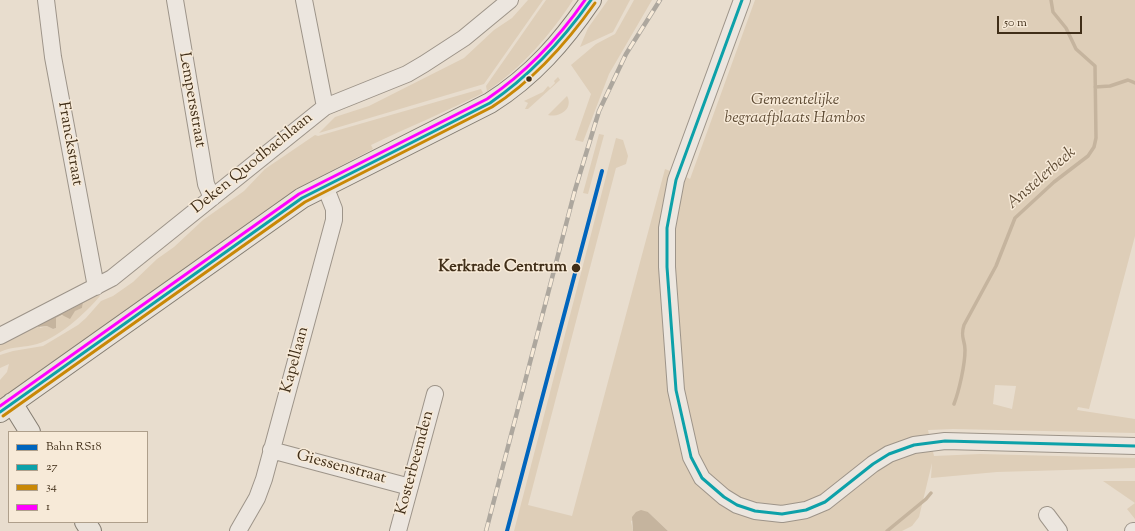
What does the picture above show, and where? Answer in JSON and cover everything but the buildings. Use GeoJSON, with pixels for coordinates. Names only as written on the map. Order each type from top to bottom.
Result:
{"type":"FeatureCollection","features":[{"type":"Feature","properties":{"kind":"main road"},"geometry":{"type":"LineString","coordinates":[[29,431],[6,407],[280,213],[325,186],[490,102],[506,92],[530,74],[548,57],[591,0]]}},
{"type":"Feature","properties":{"kind":"street","name":"Franckstraat"},"geometry":{"type":"LineString","coordinates":[[46,0],[53,57],[96,287]]}},
{"type":"Feature","properties":{"kind":"street","name":"Lempersstraat"},"geometry":{"type":"LineString","coordinates":[[175,0],[206,184],[212,198]]}},
{"type":"Feature","properties":{"kind":"street"},"geometry":{"type":"LineString","coordinates":[[304,0],[325,107]]}},
{"type":"Feature","properties":{"kind":"street","name":"Deken Quodbachlaan"},"geometry":{"type":"LineString","coordinates":[[0,336],[112,278],[325,107],[400,76],[424,64],[464,38],[510,0]]}},
{"type":"Feature","properties":{"kind":"street"},"geometry":{"type":"LineString","coordinates":[[742,0],[676,180],[667,228],[667,267],[676,390],[688,447],[702,478],[714,490],[737,505],[762,512],[792,513],[806,510],[825,502],[873,464],[889,454],[914,445],[945,441],[1135,446]]}},
{"type":"Feature","properties":{"kind":"street","name":"Kapellaan"},"geometry":{"type":"LineString","coordinates":[[238,531],[246,520],[257,498],[272,450],[334,220],[334,209],[325,186]]}},
{"type":"Feature","properties":{"kind":"street","name":"Kosterbeemden"},"geometry":{"type":"LineString","coordinates":[[398,531],[435,394]]}},
{"type":"Feature","properties":{"kind":"street","name":"Giessenstraat"},"geometry":{"type":"LineString","coordinates":[[272,450],[410,487]]}},
{"type":"Feature","properties":{"kind":"street"},"geometry":{"type":"LineString","coordinates":[[1048,515],[1059,531]]}},
{"type":"Feature","properties":{"kind":"green space"},"geometry":{"type":"Polygon","coordinates":[[[528,0],[543,0],[484,84],[319,133],[335,117],[369,106],[464,58],[494,30],[512,18],[528,0]]]}},
{"type":"Feature","properties":{"kind":"green space"},"geometry":{"type":"Polygon","coordinates":[[[546,0],[573,0],[545,38],[523,62],[487,91],[486,86],[546,0]]]}},
{"type":"Feature","properties":{"kind":"green space"},"geometry":{"type":"Polygon","coordinates":[[[608,0],[630,0],[613,32],[580,47],[588,28],[608,0]]]}},
{"type":"Feature","properties":{"kind":"green space"},"geometry":{"type":"Polygon","coordinates":[[[634,0],[652,0],[609,74],[583,142],[575,140],[591,94],[571,65],[596,44],[615,34],[634,0]]]}},
{"type":"Feature","properties":{"kind":"green space","name":"Gemeentelijke begraafplaats Hambos"},"geometry":{"type":"Polygon","coordinates":[[[749,0],[751,0],[686,177],[690,179],[755,0],[1135,0],[1135,236],[1089,409],[1078,407],[1077,410],[1135,419],[1135,433],[953,429],[928,430],[934,456],[980,454],[1135,458],[1135,468],[997,472],[931,478],[932,463],[919,517],[912,526],[902,531],[668,531],[648,512],[631,521],[633,531],[514,531],[616,138],[623,140],[628,156],[626,164],[616,168],[528,505],[572,516],[665,169],[683,176],[749,0]],[[995,385],[993,404],[1012,409],[1016,386],[995,385]]]}},
{"type":"Feature","properties":{"kind":"green space"},"geometry":{"type":"Polygon","coordinates":[[[558,77],[560,80],[528,109],[525,109],[528,103],[524,101],[543,92],[548,86],[550,88],[558,77]]]}},
{"type":"Feature","properties":{"kind":"green space"},"geometry":{"type":"Polygon","coordinates":[[[481,89],[483,93],[371,145],[373,149],[310,182],[276,203],[0,401],[0,380],[7,372],[9,364],[0,368],[0,355],[13,351],[43,346],[78,325],[101,301],[113,296],[133,282],[157,259],[174,247],[203,220],[244,191],[265,169],[315,135],[318,136],[481,89]]]}},
{"type":"Feature","properties":{"kind":"green space"},"geometry":{"type":"Polygon","coordinates":[[[567,96],[569,105],[564,112],[552,116],[548,115],[567,96]]]}},
{"type":"Feature","properties":{"kind":"green space"},"geometry":{"type":"Polygon","coordinates":[[[599,134],[604,135],[588,194],[583,193],[599,134]]]}},
{"type":"Feature","properties":{"kind":"green space"},"geometry":{"type":"Polygon","coordinates":[[[98,291],[100,296],[87,310],[70,325],[51,338],[33,345],[13,348],[0,352],[0,341],[98,291]],[[83,304],[39,325],[40,328],[47,326],[53,329],[56,328],[56,318],[82,308],[83,304]]]}},
{"type":"Feature","properties":{"kind":"green space"},"geometry":{"type":"Polygon","coordinates":[[[1103,481],[1135,481],[1135,503],[1103,481]]]}},
{"type":"Feature","properties":{"kind":"green space"},"geometry":{"type":"Polygon","coordinates":[[[1135,503],[1135,519],[1127,509],[1135,503]]]}},
{"type":"Feature","properties":{"kind":"shaded area"},"geometry":{"type":"Polygon","coordinates":[[[83,303],[82,308],[75,311],[70,319],[62,315],[56,318],[56,328],[53,329],[47,326],[38,327],[39,325],[83,303]]]}},
{"type":"Feature","properties":{"kind":"shaded area"},"geometry":{"type":"Polygon","coordinates":[[[641,510],[648,512],[668,531],[633,531],[632,517],[636,512],[641,510]]]}},
{"type":"Feature","properties":{"kind":"waterway","name":"Anstelerbeek"},"geometry":{"type":"LineString","coordinates":[[954,404],[960,385],[964,363],[965,346],[962,333],[964,325],[996,266],[1015,218],[1054,182],[1088,156],[1094,147],[1096,138],[1095,66],[1076,49],[1066,28],[1053,12],[1051,0]]}},
{"type":"Feature","properties":{"kind":"waterway"},"geometry":{"type":"LineString","coordinates":[[1095,87],[1110,86],[1128,80],[1135,83]]}},
{"type":"Feature","properties":{"kind":"waterway","name":"Anstelerbeek"},"geometry":{"type":"LineString","coordinates":[[887,531],[926,499],[931,493]]}},
{"type":"Feature","properties":{"kind":"railway"},"geometry":{"type":"LineString","coordinates":[[486,531],[575,190],[599,111],[626,54],[660,0]]}},
{"type":"Feature","properties":{"kind":"rail line","name":"RS18"},"geometry":{"type":"LineString","coordinates":[[507,531],[602,171]]}},
{"type":"Feature","properties":{"kind":"transit line","name":"1"},"geometry":{"type":"LineString","coordinates":[[0,406],[299,194],[487,99],[502,89],[541,54],[564,28],[585,0]]}},
{"type":"Feature","properties":{"kind":"transit line","name":"27"},"geometry":{"type":"LineString","coordinates":[[0,412],[302,198],[490,103],[519,81],[545,56],[569,29],[591,0]]}},
{"type":"Feature","properties":{"kind":"transit line","name":"27"},"geometry":{"type":"LineString","coordinates":[[742,0],[676,180],[667,228],[667,267],[676,390],[691,457],[702,478],[724,497],[737,505],[755,511],[782,514],[806,510],[825,502],[873,464],[889,454],[914,445],[945,441],[1135,446]]}},
{"type":"Feature","properties":{"kind":"transit line","name":"34"},"geometry":{"type":"LineString","coordinates":[[3,416],[305,202],[492,107],[522,85],[561,47],[595,3]]}},
{"type":"Feature","properties":{"kind":"place","name":"Kerkrade Centrum"},"geometry":{"type":"Point","coordinates":[576,268]}}]}
